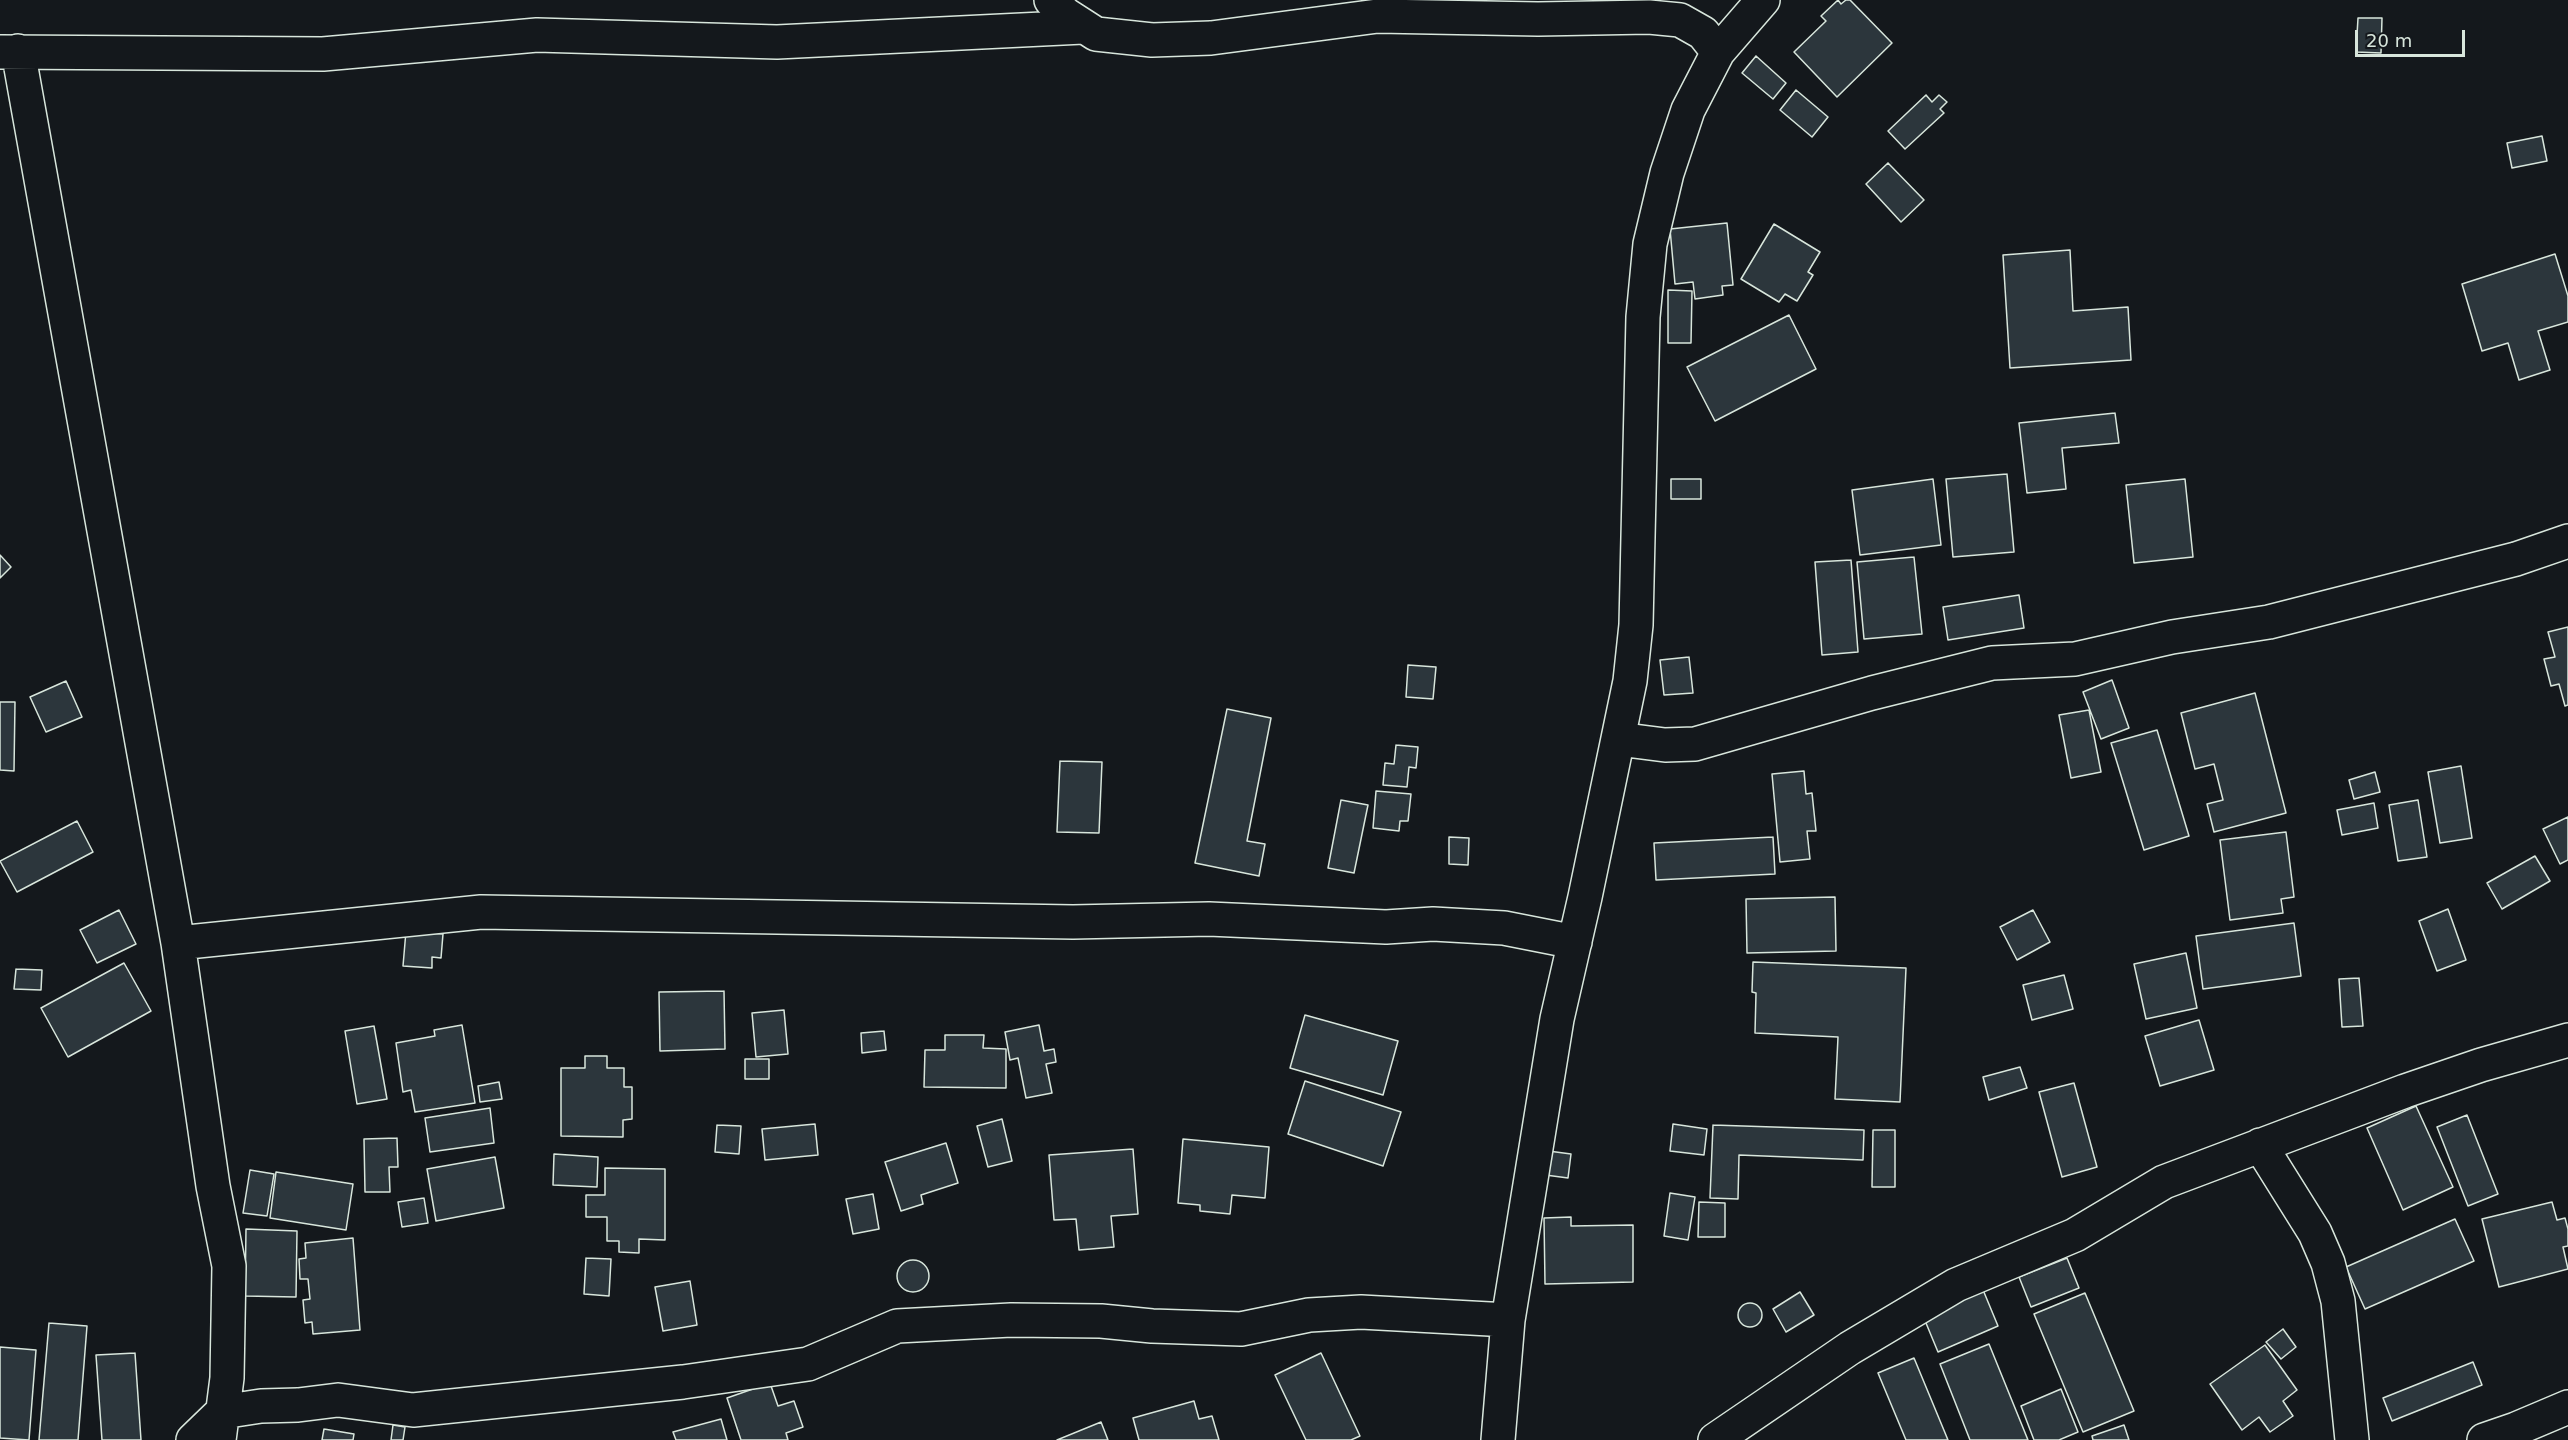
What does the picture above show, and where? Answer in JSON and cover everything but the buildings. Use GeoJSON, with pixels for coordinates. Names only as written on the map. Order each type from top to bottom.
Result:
{"type":"FeatureCollection","features":[{"type":"Feature","properties":{"kind":"street"},"geometry":{"type":"LineString","coordinates":[[1052,0],[1065,14],[1083,27],[1103,35],[1152,40],[1211,38],[1378,16],[1418,7],[1538,19],[1649,17],[1680,20],[1703,33],[1718,52]]}},
{"type":"Feature","properties":{"kind":"street"},"geometry":{"type":"LineString","coordinates":[[1498,1440],[1508,1320],[1557,1019],[1630,681],[1636,625],[1643,317],[1650,244],[1667,173],[1688,110],[1718,52],[1763,0]]}},
{"type":"Feature","properties":{"kind":"street"},"geometry":{"type":"LineString","coordinates":[[220,1426],[228,1344],[229,1266],[213,1186],[178,943],[9,51],[323,54],[537,35],[777,42],[1083,27]]}},
{"type":"Feature","properties":{"kind":"street"},"geometry":{"type":"LineString","coordinates":[[1618,739],[1665,745],[1695,744],[1861,696],[1992,663],[2075,659],[2172,637],[2269,622],[2516,559],[2568,541]]}},
{"type":"Feature","properties":{"kind":"street"},"geometry":{"type":"LineString","coordinates":[[178,943],[481,912],[1072,922],[1209,919],[1386,927],[1433,924],[1504,928],[1575,942]]}},
{"type":"Feature","properties":{"kind":"street"},"geometry":{"type":"LineString","coordinates":[[1715,1440],[1850,1348],[1956,1285],[2075,1234],[2164,1182],[2259,1145],[2481,1065],[2568,1040]]}},
{"type":"Feature","properties":{"kind":"street"},"geometry":{"type":"LineString","coordinates":[[2259,1145],[2315,1233],[2328,1263],[2338,1301],[2352,1440]]}},
{"type":"Feature","properties":{"kind":"street"},"geometry":{"type":"LineString","coordinates":[[193,1440],[261,1406],[297,1406],[338,1400],[414,1410],[683,1382],[808,1364],[897,1326],[1011,1320],[1241,1329],[1309,1315],[1360,1312],[1508,1320]]}},
{"type":"Feature","properties":{"kind":"street"},"geometry":{"type":"LineString","coordinates":[[2484,1440],[2516,1430],[2568,1407]]}}]}
